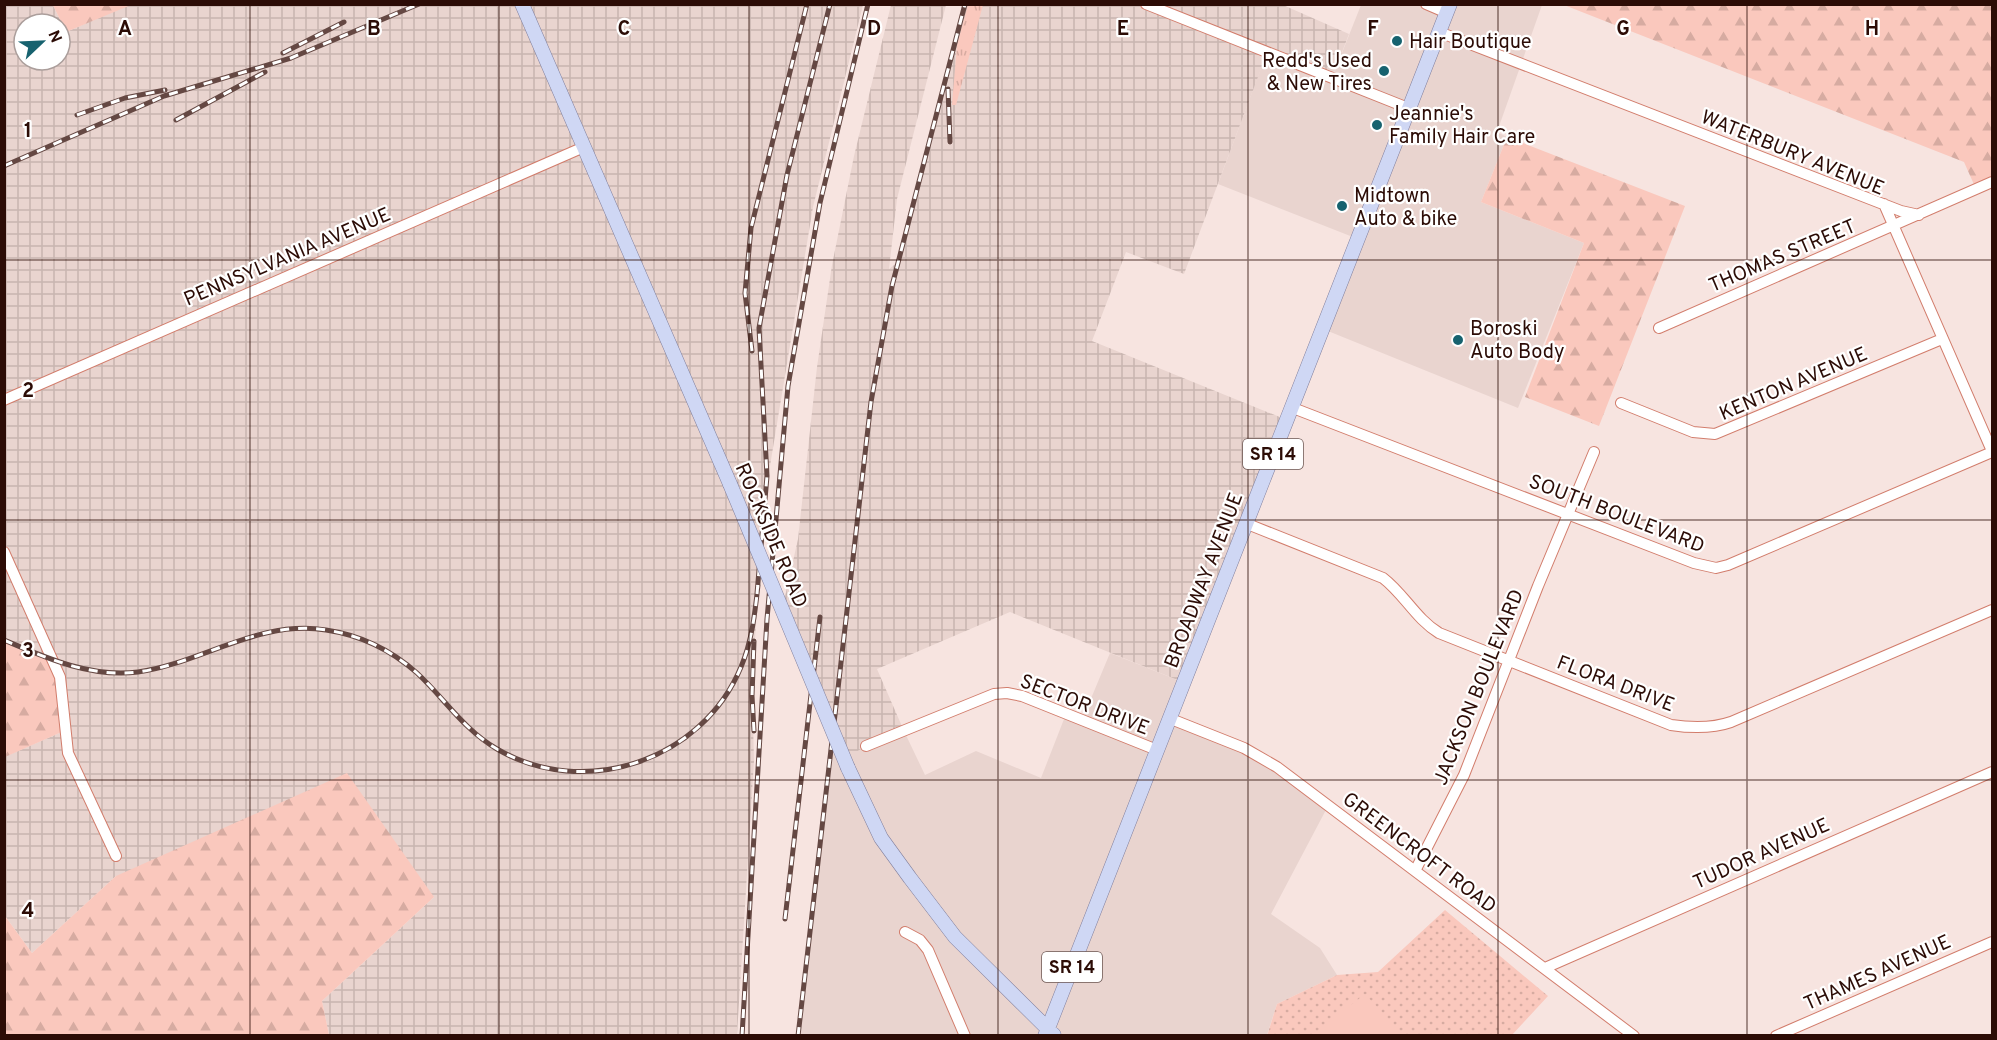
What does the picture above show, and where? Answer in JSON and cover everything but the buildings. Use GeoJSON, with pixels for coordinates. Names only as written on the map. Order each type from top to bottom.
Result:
{"type":"FeatureCollection","features":[{"type":"Feature","properties":{"kind":"main road","name":"ROCKSIDE ROAD"},"geometry":{"type":"LineString","coordinates":[[522,4],[730,484],[848,768],[881,838],[955,937],[1049,1034]]}},
{"type":"Feature","properties":{"kind":"main road","name":"BROADWAY AVENUE"},"geometry":{"type":"LineString","coordinates":[[1049,1034],[1245,523],[1293,408],[1448,8]]}},
{"type":"Feature","properties":{"kind":"street"},"geometry":{"type":"LineString","coordinates":[[1146,4],[1408,108]]}},
{"type":"Feature","properties":{"kind":"street"},"geometry":{"type":"LineString","coordinates":[[1426,4],[1448,8]]}},
{"type":"Feature","properties":{"kind":"street","name":"WATERBURY AVENUE"},"geometry":{"type":"LineString","coordinates":[[1439,32],[1884,204],[1992,452]]}},
{"type":"Feature","properties":{"kind":"street","name":"PENNSYLVANIA AVENUE"},"geometry":{"type":"LineString","coordinates":[[4,400],[584,147]]}},
{"type":"Feature","properties":{"kind":"street","name":"THOMAS STREET"},"geometry":{"type":"LineString","coordinates":[[1659,327],[1992,182]]}},
{"type":"Feature","properties":{"kind":"street"},"geometry":{"type":"LineString","coordinates":[[1884,204],[1919,215]]}},
{"type":"Feature","properties":{"kind":"street","name":"KENTON AVENUE"},"geometry":{"type":"LineString","coordinates":[[1621,404],[1693,432],[1715,434],[1942,339]]}},
{"type":"Feature","properties":{"kind":"street","name":"SOUTH BOULEVARD"},"geometry":{"type":"LineString","coordinates":[[1293,408],[1694,563],[1716,568],[1728,565],[1992,452]]}},
{"type":"Feature","properties":{"kind":"street","name":"JACKSON BOULEVARD"},"geometry":{"type":"LineString","coordinates":[[1416,871],[1464,776],[1594,452]]}},
{"type":"Feature","properties":{"kind":"street","name":"FLORA DRIVE"},"geometry":{"type":"LineString","coordinates":[[1245,523],[1338,558],[1383,578],[1399,592],[1429,627],[1671,724],[1710,727],[1731,722],[1992,610]]}},
{"type":"Feature","properties":{"kind":"street"},"geometry":{"type":"LineString","coordinates":[[4,552],[60,677],[69,753],[116,856]]}},
{"type":"Feature","properties":{"kind":"street","name":"SECTOR DRIVE"},"geometry":{"type":"LineString","coordinates":[[866,746],[994,694],[1007,693],[1022,696],[1157,750]]}},
{"type":"Feature","properties":{"kind":"street","name":"GREENCROFT ROAD"},"geometry":{"type":"LineString","coordinates":[[1171,719],[1244,748],[1277,767],[1634,1035]]}},
{"type":"Feature","properties":{"kind":"street","name":"TUDOR AVENUE"},"geometry":{"type":"LineString","coordinates":[[1545,968],[1992,772]]}},
{"type":"Feature","properties":{"kind":"street"},"geometry":{"type":"LineString","coordinates":[[904,932],[920,940],[928,950],[965,1035]]}},
{"type":"Feature","properties":{"kind":"street","name":"THAMES AVENUE"},"geometry":{"type":"LineString","coordinates":[[1776,1035],[1992,942]]}},
{"type":"Feature","properties":{"kind":"shaded area"},"geometry":{"type":"Polygon","coordinates":[[[131,4],[863,5],[813,207],[765,496],[752,681],[754,761],[737,1035],[329,1035],[322,1001],[434,897],[116,876],[32,953],[5,916],[4,757],[64,731],[51,659],[5,640],[5,5],[53,5],[56,12],[12,12],[12,72],[72,72],[72,29],[131,4]]]}},
{"type":"Feature","properties":{"kind":"shaded area"},"geometry":{"type":"Polygon","coordinates":[[[891,5],[946,5],[897,199],[889,269],[898,262],[965,5],[1283,5],[1349,34],[1332,78],[1267,53],[1184,274],[1126,252],[1092,341],[1287,420],[1185,683],[1010,612],[877,669],[904,731],[843,757],[784,601],[798,539],[817,367],[832,265],[854,156],[891,5]]]}},
{"type":"Feature","properties":{"kind":"shaded area"},"geometry":{"type":"Polygon","coordinates":[[[1361,5],[1542,5],[1497,132],[1507,137],[1481,202],[1584,243],[1518,408],[1323,329],[1358,239],[1218,184],[1267,52],[1332,78],[1361,5]]]}},
{"type":"Feature","properties":{"kind":"shaded area"},"geometry":{"type":"Polygon","coordinates":[[[1110,653],[1185,683],[1171,718],[1244,748],[1328,806],[1271,914],[1320,948],[1337,975],[1277,1004],[1267,1035],[797,1036],[833,739],[904,731],[925,775],[976,751],[1041,778],[1066,714],[1082,720],[1110,653]]]}},
{"type":"Feature","properties":{"kind":"green space"},"geometry":{"type":"Polygon","coordinates":[[[53,5],[131,5],[72,30],[72,12],[56,12],[53,5]]]}},
{"type":"Feature","properties":{"kind":"green space"},"geometry":{"type":"Polygon","coordinates":[[[968,5],[983,5],[956,105],[952,105],[957,45],[968,5]]]}},
{"type":"Feature","properties":{"kind":"green space"},"geometry":{"type":"Polygon","coordinates":[[[1564,5],[1992,5],[1992,182],[1976,189],[1964,162],[1564,5]]]}},
{"type":"Feature","properties":{"kind":"green space"},"geometry":{"type":"Polygon","coordinates":[[[1507,137],[1685,206],[1599,426],[1525,397],[1584,243],[1481,202],[1507,137]]]}},
{"type":"Feature","properties":{"kind":"green space"},"geometry":{"type":"Polygon","coordinates":[[[4,640],[51,659],[60,677],[64,731],[5,757],[4,640]]]}},
{"type":"Feature","properties":{"kind":"green space"},"geometry":{"type":"Polygon","coordinates":[[[347,773],[434,897],[322,1001],[329,1035],[5,1035],[5,916],[32,953],[116,876],[347,773]]]}},
{"type":"Feature","properties":{"kind":"green space"},"geometry":{"type":"Polygon","coordinates":[[[1445,910],[1548,996],[1512,1035],[1267,1036],[1277,1004],[1337,975],[1378,972],[1445,910]]]}},
{"type":"Feature","properties":{"kind":"green space"},"geometry":{"type":"Polygon","coordinates":[[[1365,994],[1403,1035],[1312,1035],[1365,994]]]}},
{"type":"Feature","properties":{"kind":"railway"},"geometry":{"type":"LineString","coordinates":[[4,166],[164,96],[291,58],[419,4]]}},
{"type":"Feature","properties":{"kind":"railway"},"geometry":{"type":"LineString","coordinates":[[752,351],[745,293],[751,228],[807,4]]}},
{"type":"Feature","properties":{"kind":"railway"},"geometry":{"type":"LineString","coordinates":[[757,594],[767,476],[759,328],[787,175],[830,4]]}},
{"type":"Feature","properties":{"kind":"railway"},"geometry":{"type":"LineString","coordinates":[[742,1036],[767,619],[788,386],[820,203],[868,4]]}},
{"type":"Feature","properties":{"kind":"railway"},"geometry":{"type":"LineString","coordinates":[[798,1036],[871,402],[892,286],[965,4]]}},
{"type":"Feature","properties":{"kind":"railway"},"geometry":{"type":"LineString","coordinates":[[283,53],[344,22]]}},
{"type":"Feature","properties":{"kind":"railway"},"geometry":{"type":"LineString","coordinates":[[176,120],[265,72]]}},
{"type":"Feature","properties":{"kind":"railway"},"geometry":{"type":"LineString","coordinates":[[948,89],[950,142]]}},
{"type":"Feature","properties":{"kind":"railway"},"geometry":{"type":"LineString","coordinates":[[77,115],[125,98],[165,90]]}},
{"type":"Feature","properties":{"kind":"railway"},"geometry":{"type":"LineString","coordinates":[[4,640],[69,665],[120,673],[162,667],[254,636],[277,631],[301,628],[339,632],[374,645],[407,665],[474,733],[497,749],[531,764],[566,771],[602,770],[637,762],[670,748],[699,727],[723,700],[741,667],[748,647],[758,585]]}},
{"type":"Feature","properties":{"kind":"railway"},"geometry":{"type":"LineString","coordinates":[[785,919],[820,617]]}},
{"type":"Feature","properties":{"kind":"railway"},"geometry":{"type":"LineString","coordinates":[[754,641],[752,696],[754,731]]}},
{"type":"Feature","properties":{"kind":"place","name":"Hair Boutique"},"geometry":{"type":"Point","coordinates":[1397,41]}},
{"type":"Feature","properties":{"kind":"place","name":"Redd's Used & New Tires"},"geometry":{"type":"Point","coordinates":[1384,71]}},
{"type":"Feature","properties":{"kind":"place","name":"Jeannie's Family Hair Care"},"geometry":{"type":"Point","coordinates":[1377,125]}},
{"type":"Feature","properties":{"kind":"place","name":"Midtown Auto & bike"},"geometry":{"type":"Point","coordinates":[1342,206]}},
{"type":"Feature","properties":{"kind":"place","name":"Boroski Auto Body"},"geometry":{"type":"Point","coordinates":[1458,340]}}]}
